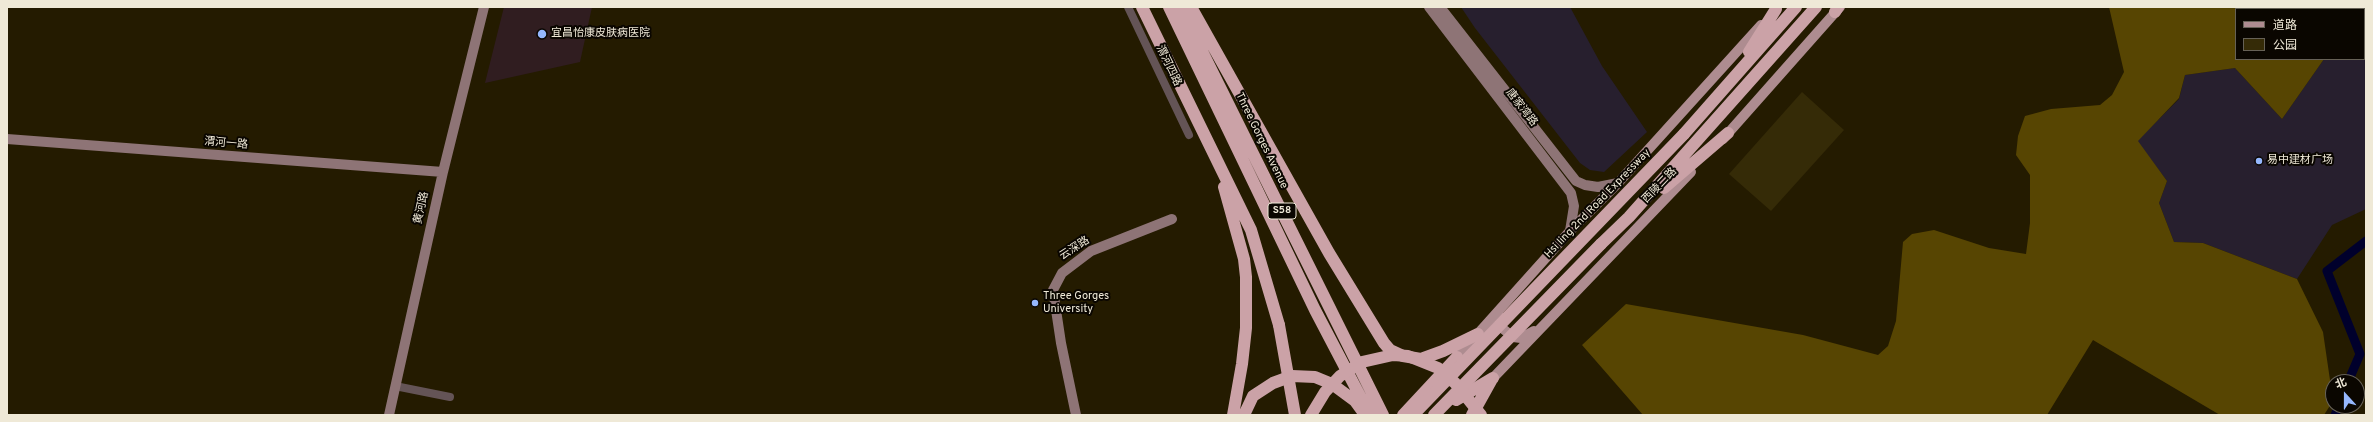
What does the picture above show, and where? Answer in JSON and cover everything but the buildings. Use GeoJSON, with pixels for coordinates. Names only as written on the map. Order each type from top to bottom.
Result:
{"type":"FeatureCollection","features":[{"type":"Feature","properties":{"kind":"highway"},"geometry":{"type":"LineString","coordinates":[[1142,7],[1216,155],[1251,230],[1279,325],[1295,415]]}},
{"type":"Feature","properties":{"kind":"highway","name":"S58"},"geometry":{"type":"LineString","coordinates":[[1169,7],[1314,310],[1370,415]]}},
{"type":"Feature","properties":{"kind":"highway","name":"Three Gorges Avenue"},"geometry":{"type":"LineString","coordinates":[[1180,7],[1383,415]]}},
{"type":"Feature","properties":{"kind":"highway"},"geometry":{"type":"LineString","coordinates":[[1191,7],[1328,253],[1381,340],[1390,350],[1403,356],[1421,359],[1443,351],[1478,334]]}},
{"type":"Feature","properties":{"kind":"highway","name":"Hsi ling 2nd Road Expressway"},"geometry":{"type":"LineString","coordinates":[[1413,415],[1684,134],[1796,7]]}},
{"type":"Feature","properties":{"kind":"highway"},"geometry":{"type":"LineString","coordinates":[[1629,217],[1816,7]]}},
{"type":"Feature","properties":{"kind":"highway"},"geometry":{"type":"LineString","coordinates":[[1729,84],[1777,8]]}},
{"type":"Feature","properties":{"kind":"highway"},"geometry":{"type":"LineString","coordinates":[[1434,413],[1629,217],[1728,133]]}},
{"type":"Feature","properties":{"kind":"highway"},"geometry":{"type":"LineString","coordinates":[[1216,155],[1244,259],[1246,277],[1246,328],[1233,415]]}},
{"type":"Feature","properties":{"kind":"highway"},"geometry":{"type":"LineString","coordinates":[[1311,415],[1325,392],[1340,376],[1362,362],[1393,355],[1408,356],[1438,368],[1455,383],[1482,415]]}},
{"type":"Feature","properties":{"kind":"highway"},"geometry":{"type":"LineString","coordinates":[[1403,415],[1457,357]]}},
{"type":"Feature","properties":{"kind":"highway"},"geometry":{"type":"LineString","coordinates":[[1244,415],[1254,396],[1273,383],[1292,376],[1315,377],[1332,384],[1355,401],[1366,415]]}},
{"type":"Feature","properties":{"kind":"highway"},"geometry":{"type":"LineString","coordinates":[[1434,413],[1493,378]]}},
{"type":"Feature","properties":{"kind":"highway"},"geometry":{"type":"LineString","coordinates":[[1472,415],[1493,378]]}},
{"type":"Feature","properties":{"kind":"main road","name":"黄河路"},"geometry":{"type":"LineString","coordinates":[[389,415],[443,172],[484,7]]}},
{"type":"Feature","properties":{"kind":"main road","name":"唐家湾路"},"geometry":{"type":"LineString","coordinates":[[1428,7],[1571,193],[1574,206],[1570,232]]}},
{"type":"Feature","properties":{"kind":"main road","name":"唐家湾路"},"geometry":{"type":"LineString","coordinates":[[1440,7],[1576,180],[1585,185],[1598,187],[1618,183]]}},
{"type":"Feature","properties":{"kind":"main road"},"geometry":{"type":"LineString","coordinates":[[1457,357],[1777,8]]}},
{"type":"Feature","properties":{"kind":"main road","name":"西陵二路"},"geometry":{"type":"LineString","coordinates":[[1493,378],[1728,133],[1838,9]]}},
{"type":"Feature","properties":{"kind":"main road","name":"渭河一路"},"geometry":{"type":"LineString","coordinates":[[7,139],[443,172]]}},
{"type":"Feature","properties":{"kind":"main road","name":"云深路"},"geometry":{"type":"LineString","coordinates":[[1076,415],[1053,290],[1062,273],[1091,251],[1172,220]]}},
{"type":"Feature","properties":{"kind":"main road"},"geometry":{"type":"LineString","coordinates":[[1510,300],[1503,310],[1500,321],[1502,328],[1513,338],[1521,338],[1530,334],[1548,320]]}},
{"type":"Feature","properties":{"kind":"street","name":"渭河四路"},"geometry":{"type":"LineString","coordinates":[[1128,7],[1189,134]]}},
{"type":"Feature","properties":{"kind":"street"},"geometry":{"type":"LineString","coordinates":[[395,386],[450,397]]}},
{"type":"Feature","properties":{"kind":"shaded area","name":"宜昌怡康皮肤病医院"},"geometry":{"type":"Polygon","coordinates":[[[504,7],[592,7],[580,62],[485,83],[504,7]]]}},
{"type":"Feature","properties":{"kind":"shaded area"},"geometry":{"type":"Polygon","coordinates":[[[1461,7],[1570,7],[1602,66],[1647,132],[1604,172],[1590,170],[1580,163],[1475,28],[1461,7]]]}},
{"type":"Feature","properties":{"kind":"shaded area"},"geometry":{"type":"Polygon","coordinates":[[[2109,7],[2240,7],[2242,8],[2235,8],[2235,60],[2323,60],[2282,119],[2235,68],[2185,75],[2179,98],[2138,141],[2167,181],[2159,203],[2174,242],[2203,243],[2297,279],[2323,332],[2329,374],[2325,374],[2324,415],[2220,415],[2093,340],[2047,415],[1643,415],[1582,345],[1626,304],[1803,335],[1878,355],[1888,346],[1896,321],[1903,242],[1912,234],[1934,230],[1989,248],[2026,254],[2030,223],[2030,175],[2016,155],[2018,136],[2025,116],[2051,109],[2100,105],[2112,95],[2124,72],[2109,7]]]}},
{"type":"Feature","properties":{"kind":"shaded area","name":"易中建材广场"},"geometry":{"type":"Polygon","coordinates":[[[2240,7],[2366,7],[2366,209],[2332,225],[2297,279],[2203,243],[2174,242],[2159,203],[2167,181],[2137,141],[2179,99],[2185,75],[2235,68],[2282,119],[2323,60],[2365,60],[2365,8],[2240,7]]]}},
{"type":"Feature","properties":{"kind":"green space"},"geometry":{"type":"Polygon","coordinates":[[[1802,92],[1844,130],[1771,211],[1729,174],[1802,92]]]}},
{"type":"Feature","properties":{"kind":"waterway"},"geometry":{"type":"LineString","coordinates":[[2351,374],[2360,354],[2327,271],[2366,241]]}},
{"type":"Feature","properties":{"kind":"place","name":"宜昌怡康皮肤病医院"},"geometry":{"type":"Point","coordinates":[542,34]}},
{"type":"Feature","properties":{"kind":"place","name":"易中建材广场"},"geometry":{"type":"Point","coordinates":[2259,161]}},
{"type":"Feature","properties":{"kind":"place","name":"Three Gorges University"},"geometry":{"type":"Point","coordinates":[1035,303]}}]}
